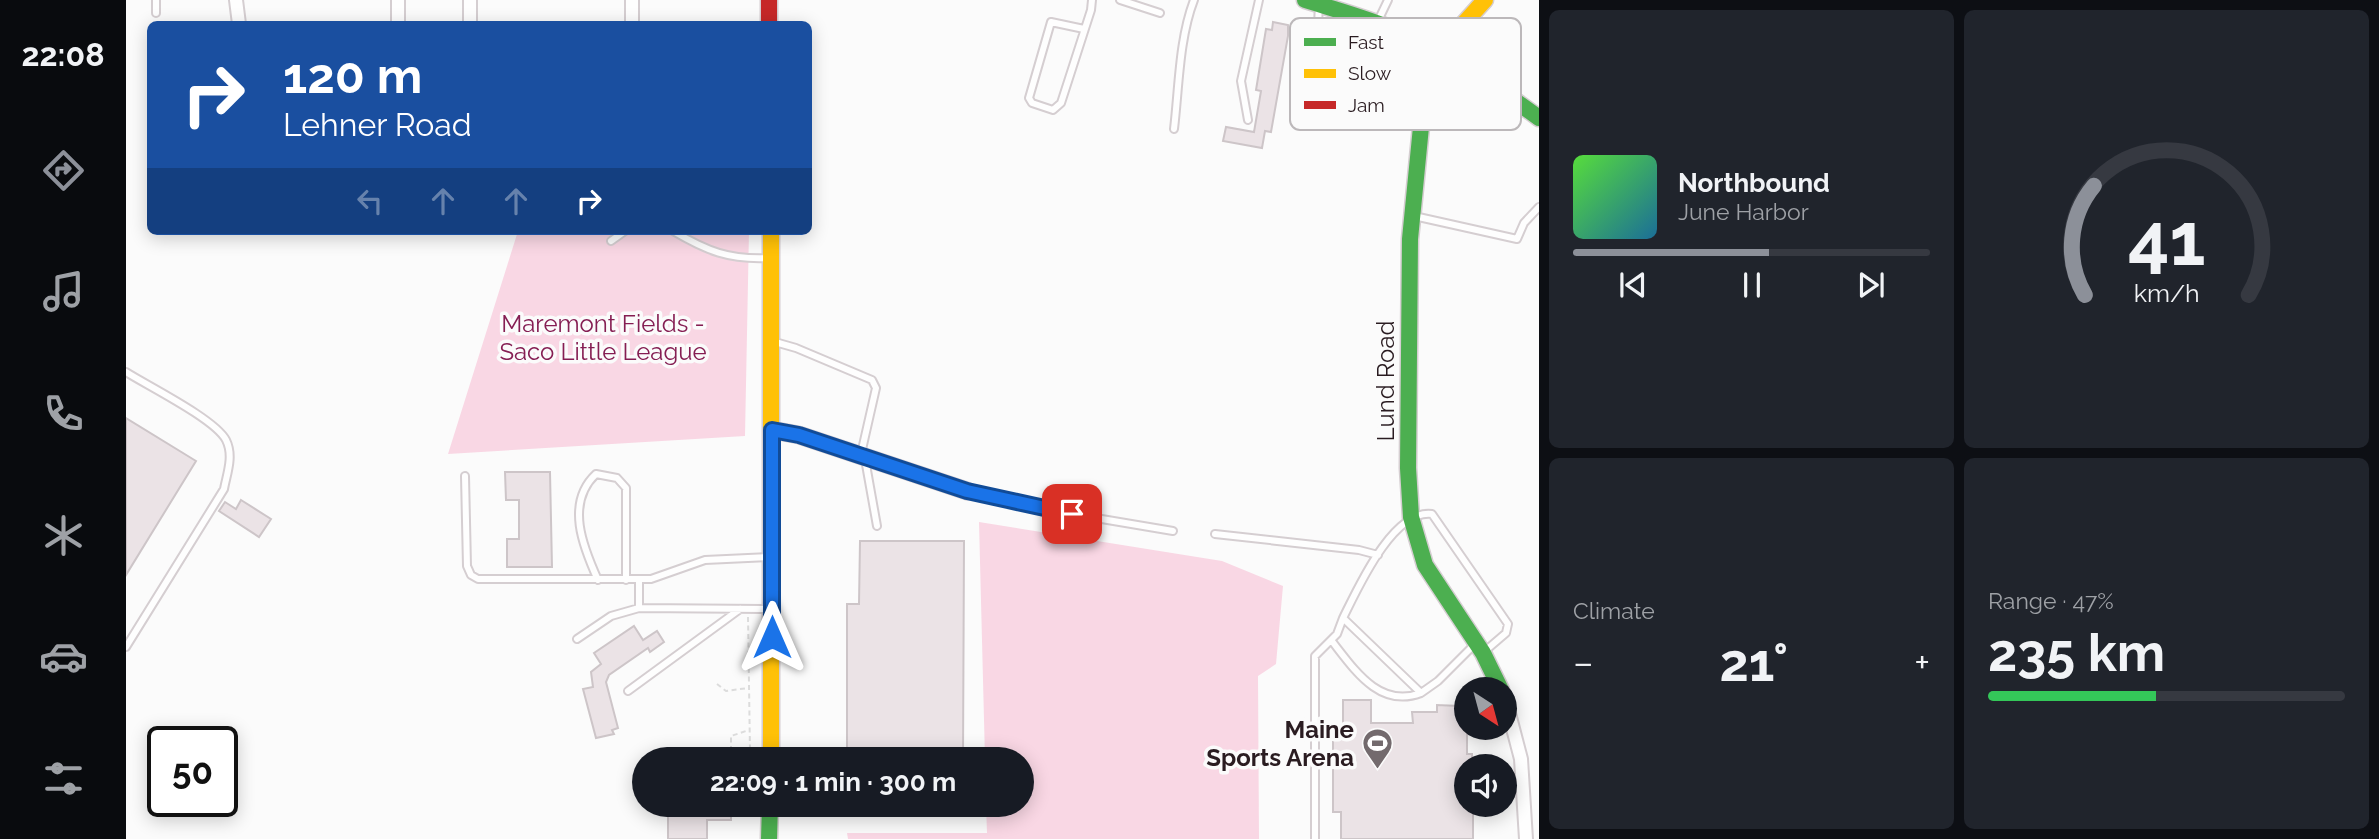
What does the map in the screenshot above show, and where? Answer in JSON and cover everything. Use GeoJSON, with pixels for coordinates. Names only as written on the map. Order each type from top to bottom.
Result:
{"type":"FeatureCollection","features":[{"type":"Feature","properties":{"kind":"main road"},"geometry":{"type":"LineString","coordinates":[[769,0],[769,21]]}},
{"type":"Feature","properties":{"kind":"main road"},"geometry":{"type":"LineString","coordinates":[[1468,18],[1484,0]]}},
{"type":"Feature","properties":{"kind":"main road"},"geometry":{"type":"LineString","coordinates":[[1322,3],[1363,18]]}},
{"type":"Feature","properties":{"kind":"main road"},"geometry":{"type":"LineString","coordinates":[[1521,104],[1539,118]]}},
{"type":"Feature","properties":{"kind":"main road","name":"Lund Road"},"geometry":{"type":"LineString","coordinates":[[1420,130],[1409,260],[1408,440],[1411,517],[1425,565],[1480,648],[1495,677]]}},
{"type":"Feature","properties":{"kind":"main road"},"geometry":{"type":"LineString","coordinates":[[771,235],[771,747]]}},
{"type":"Feature","properties":{"kind":"main road"},"geometry":{"type":"LineString","coordinates":[[772,430],[799,435],[967,491]]}},
{"type":"Feature","properties":{"kind":"main road"},"geometry":{"type":"LineString","coordinates":[[769,839],[770,817]]}},
{"type":"Feature","properties":{"kind":"street"},"geometry":{"type":"LineString","coordinates":[[236,0],[239,21]]}},
{"type":"Feature","properties":{"kind":"street"},"geometry":{"type":"LineString","coordinates":[[398,0],[398,21]]}},
{"type":"Feature","properties":{"kind":"street"},"geometry":{"type":"LineString","coordinates":[[470,0],[470,21]]}},
{"type":"Feature","properties":{"kind":"street"},"geometry":{"type":"LineString","coordinates":[[632,0],[632,21]]}},
{"type":"Feature","properties":{"kind":"street"},"geometry":{"type":"LineString","coordinates":[[1516,740],[1521,759],[1527,839]]}},
{"type":"Feature","properties":{"kind":"lane"},"geometry":{"type":"LineString","coordinates":[[156,0],[156,13]]}},
{"type":"Feature","properties":{"kind":"lane"},"geometry":{"type":"LineString","coordinates":[[1084,29],[1051,22],[1029,98],[1032,103],[1053,110],[1058,108],[1084,29],[1092,0]]}},
{"type":"Feature","properties":{"kind":"lane"},"geometry":{"type":"LineString","coordinates":[[1120,0],[1160,13]]}},
{"type":"Feature","properties":{"kind":"lane"},"geometry":{"type":"LineString","coordinates":[[1174,129],[1188,23],[1194,0]]}},
{"type":"Feature","properties":{"kind":"lane"},"geometry":{"type":"LineString","coordinates":[[1248,120],[1241,81],[1259,0]]}},
{"type":"Feature","properties":{"kind":"lane"},"geometry":{"type":"LineString","coordinates":[[1379,18],[1388,0]]}},
{"type":"Feature","properties":{"kind":"lane"},"geometry":{"type":"LineString","coordinates":[[1412,215],[1517,239],[1524,223],[1539,207]]}},
{"type":"Feature","properties":{"kind":"lane"},"geometry":{"type":"LineString","coordinates":[[611,241],[619,235]]}},
{"type":"Feature","properties":{"kind":"lane"},"geometry":{"type":"LineString","coordinates":[[681,235],[724,257],[743,260],[771,258]]}},
{"type":"Feature","properties":{"kind":"lane"},"geometry":{"type":"LineString","coordinates":[[771,342],[796,348],[872,380],[876,388],[862,457],[877,526]]}},
{"type":"Feature","properties":{"kind":"lane"},"geometry":{"type":"LineString","coordinates":[[126,373],[214,428],[227,442],[230,465],[223,489],[126,647]]}},
{"type":"Feature","properties":{"kind":"lane"},"geometry":{"type":"LineString","coordinates":[[598,580],[581,539],[578,520],[580,499],[587,482],[596,474],[617,478],[625,488],[626,580]]}},
{"type":"Feature","properties":{"kind":"lane"},"geometry":{"type":"LineString","coordinates":[[466,476],[467,566],[471,575],[489,581],[639,580],[662,577],[705,560],[772,557]]}},
{"type":"Feature","properties":{"kind":"lane"},"geometry":{"type":"LineString","coordinates":[[967,491],[1072,514],[1173,531]]}},
{"type":"Feature","properties":{"kind":"lane"},"geometry":{"type":"LineString","coordinates":[[1315,839],[1314,665],[1317,650],[1331,640],[1378,555],[1394,533],[1411,517],[1432,514],[1508,624],[1506,633],[1480,648],[1421,693],[1400,698],[1385,695],[1356,671],[1331,640]]}},
{"type":"Feature","properties":{"kind":"lane"},"geometry":{"type":"LineString","coordinates":[[1215,534],[1359,550],[1378,555]]}},
{"type":"Feature","properties":{"kind":"lane"},"geometry":{"type":"LineString","coordinates":[[639,580],[639,608]]}},
{"type":"Feature","properties":{"kind":"lane"},"geometry":{"type":"LineString","coordinates":[[577,639],[611,616],[639,608],[773,609]]}},
{"type":"Feature","properties":{"kind":"lane"},"geometry":{"type":"LineString","coordinates":[[628,691],[744,609]]}},
{"type":"Feature","properties":{"kind":"lane"},"geometry":{"type":"LineString","coordinates":[[1343,618],[1421,693]]}},
{"type":"Feature","properties":{"kind":"path"},"geometry":{"type":"LineString","coordinates":[[744,609],[750,752],[731,750],[731,736],[749,730]]}},
{"type":"Feature","properties":{"kind":"path"},"geometry":{"type":"LineString","coordinates":[[717,684],[726,691],[749,688]]}},
{"type":"Feature","properties":{"kind":"green space","name":"Maremont Fields - Saco Little League"},"geometry":{"type":"Polygon","coordinates":[[[517,235],[749,235],[745,436],[448,454],[517,235]]]}},
{"type":"Feature","properties":{"kind":"green space"},"geometry":{"type":"Polygon","coordinates":[[[979,522],[1222,561],[1283,586],[1276,664],[1258,676],[1259,839],[848,839],[847,833],[987,833],[986,817],[1034,817],[1034,747],[985,747],[979,522]]]}},
{"type":"Feature","properties":{"kind":"building"},"geometry":{"type":"Polygon","coordinates":[[[1273,22],[1288,25],[1288,36],[1271,132],[1265,131],[1262,148],[1223,141],[1226,127],[1254,132],[1261,91],[1256,90],[1266,29],[1272,30],[1273,22]]]}},
{"type":"Feature","properties":{"kind":"building"},"geometry":{"type":"Polygon","coordinates":[[[126,418],[196,461],[126,575],[126,418]]]}},
{"type":"Feature","properties":{"kind":"building"},"geometry":{"type":"Polygon","coordinates":[[[505,472],[550,472],[552,567],[507,567],[507,539],[519,539],[519,500],[506,500],[505,472]]]}},
{"type":"Feature","properties":{"kind":"building"},"geometry":{"type":"Polygon","coordinates":[[[241,500],[271,519],[259,537],[219,511],[225,502],[236,509],[241,500]]]}},
{"type":"Feature","properties":{"kind":"building"},"geometry":{"type":"Polygon","coordinates":[[[860,541],[964,541],[963,747],[847,747],[847,604],[859,604],[860,541]]]}},
{"type":"Feature","properties":{"kind":"building"},"geometry":{"type":"Polygon","coordinates":[[[634,626],[643,640],[657,631],[664,642],[650,652],[648,648],[609,675],[606,682],[618,728],[612,730],[614,734],[596,738],[583,689],[593,687],[591,672],[601,664],[594,653],[634,626]]]}},
{"type":"Feature","properties":{"kind":"building","name":"Maine Sports Arena"},"geometry":{"type":"Polygon","coordinates":[[[1343,700],[1371,700],[1371,723],[1413,723],[1412,712],[1437,712],[1437,705],[1454,706],[1454,740],[1467,740],[1467,754],[1454,754],[1454,817],[1473,817],[1473,839],[1341,839],[1341,812],[1333,812],[1333,737],[1343,737],[1343,700]]]}},
{"type":"Feature","properties":{"kind":"building"},"geometry":{"type":"Polygon","coordinates":[[[668,817],[731,817],[731,820],[707,820],[707,839],[668,839],[668,817]]]}},
{"type":"Feature","properties":{"kind":"traffic: fast"},"geometry":{"type":"LineString","coordinates":[[1305,0],[1361,18]]}},
{"type":"Feature","properties":{"kind":"traffic: fast"},"geometry":{"type":"LineString","coordinates":[[1521,105],[1539,118]]}},
{"type":"Feature","properties":{"kind":"traffic: fast"},"geometry":{"type":"LineString","coordinates":[[1421,130],[1410,239],[1408,468],[1411,517],[1425,565],[1483,653],[1495,677]]}},
{"type":"Feature","properties":{"kind":"traffic: fast"},"geometry":{"type":"LineString","coordinates":[[769,839],[770,817]]}},
{"type":"Feature","properties":{"kind":"traffic: slow"},"geometry":{"type":"LineString","coordinates":[[1469,18],[1485,0]]}},
{"type":"Feature","properties":{"kind":"traffic: slow"},"geometry":{"type":"LineString","coordinates":[[771,235],[771,747]]}},
{"type":"Feature","properties":{"kind":"traffic: jam"},"geometry":{"type":"LineString","coordinates":[[769,0],[769,21]]}},
{"type":"Feature","properties":{"kind":"traffic: jam"},"geometry":{"type":"LineString","coordinates":[[772,430],[799,435],[967,491]]}},
{"type":"Feature","properties":{"kind":"place","name":"Maine Sports Arena"},"geometry":{"type":"Point","coordinates":[1377,771]}},
{"type":"Feature","properties":{"kind":"route"},"geometry":{"type":"LineString","coordinates":[[772,637],[772,430],[799,435],[967,491],[1072,514]]}}]}
